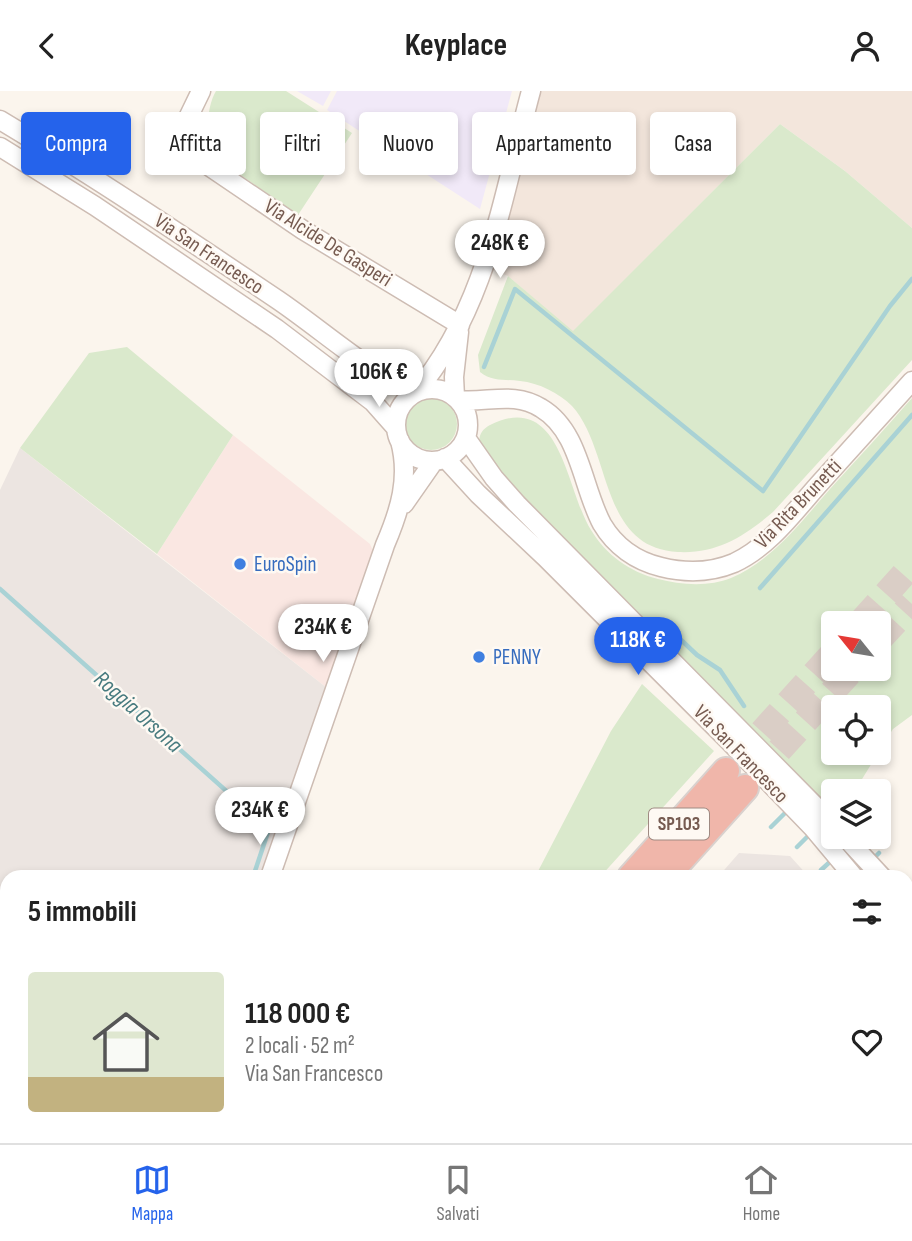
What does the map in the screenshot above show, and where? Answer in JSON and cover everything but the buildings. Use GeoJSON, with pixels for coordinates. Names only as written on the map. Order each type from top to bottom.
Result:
{"type":"FeatureCollection","features":[{"type":"Feature","properties":{"kind":"highway","name":"SP103"},"geometry":{"type":"LineString","coordinates":[[638,870],[736,779],[670,870]]}},
{"type":"Feature","properties":{"kind":"street","name":"Via Alcide De Gasperi"},"geometry":{"type":"LineString","coordinates":[[191,112],[201,91]]}},
{"type":"Feature","properties":{"kind":"street"},"geometry":{"type":"LineString","coordinates":[[272,870],[398,512],[405,476],[398,434],[400,408],[435,367],[460,325],[483,272],[531,91]]}},
{"type":"Feature","properties":{"kind":"street","name":"Via San Francesco"},"geometry":{"type":"LineString","coordinates":[[0,120],[127,198],[390,380],[415,393]]}},
{"type":"Feature","properties":{"kind":"street","name":"Via San Francesco"},"geometry":{"type":"LineString","coordinates":[[0,148],[95,206],[277,329],[373,402],[398,434]]}},
{"type":"Feature","properties":{"kind":"street","name":"Via Alcide De Gasperi"},"geometry":{"type":"LineString","coordinates":[[222,175],[303,230],[460,325]]}},
{"type":"Feature","properties":{"kind":"street"},"geometry":{"type":"LineString","coordinates":[[460,325],[454,377],[457,398],[466,412],[467,432]]}},
{"type":"Feature","properties":{"kind":"street","name":"Via Rita Brunetti"},"geometry":{"type":"LineString","coordinates":[[534,404],[550,414],[565,432],[597,513],[614,541],[650,564],[675,570],[703,571],[736,562],[766,541],[912,381]]}},
{"type":"Feature","properties":{"kind":"street"},"geometry":{"type":"LineString","coordinates":[[415,393],[436,389],[457,398],[480,401],[513,397],[534,404]]}},
{"type":"Feature","properties":{"kind":"street"},"geometry":{"type":"LineString","coordinates":[[398,434],[413,455],[423,460],[439,460],[456,452],[467,432],[485,412],[500,405],[517,402],[534,404]]}},
{"type":"Feature","properties":{"kind":"street","name":"Via San Francesco"},"geometry":{"type":"LineString","coordinates":[[467,432],[494,478],[517,504],[821,812]]}},
{"type":"Feature","properties":{"kind":"street"},"geometry":{"type":"LineString","coordinates":[[398,512],[439,460]]}},
{"type":"Feature","properties":{"kind":"street","name":"Via San Francesco"},"geometry":{"type":"LineString","coordinates":[[439,460],[738,750],[813,828],[848,870]]}},
{"type":"Feature","properties":{"kind":"street"},"geometry":{"type":"LineString","coordinates":[[856,849],[876,870]]}},
{"type":"Feature","properties":{"kind":"shaded area"},"geometry":{"type":"Polygon","coordinates":[[[297,91],[331,91],[323,106],[297,91]]]}},
{"type":"Feature","properties":{"kind":"shaded area"},"geometry":{"type":"Polygon","coordinates":[[[337,91],[512,91],[506,112],[472,112],[472,175],[489,175],[480,209],[427,175],[458,175],[458,112],[359,112],[359,131],[345,122],[345,112],[327,110],[337,91]]]}},
{"type":"Feature","properties":{"kind":"shaded area"},"geometry":{"type":"Polygon","coordinates":[[[531,91],[912,91],[912,228],[845,171],[780,124],[736,168],[736,112],[650,112],[650,175],[729,175],[573,332],[508,276],[484,266],[508,175],[636,175],[636,112],[525,112],[531,91]]]}},
{"type":"Feature","properties":{"kind":"shaded area"},"geometry":{"type":"Polygon","coordinates":[[[233,435],[370,544],[374,553],[327,688],[157,554],[233,435]]]}},
{"type":"Feature","properties":{"kind":"shaded area"},"geometry":{"type":"Polygon","coordinates":[[[20,448],[327,688],[264,870],[0,870],[0,490],[20,448]]]}},
{"type":"Feature","properties":{"kind":"shaded area"},"geometry":{"type":"Polygon","coordinates":[[[739,853],[790,856],[803,870],[724,870],[739,853]]]}},
{"type":"Feature","properties":{"kind":"green space"},"geometry":{"type":"Polygon","coordinates":[[[216,91],[286,91],[319,112],[260,112],[260,175],[324,175],[298,215],[241,175],[246,175],[246,112],[209,112],[216,91]]]}},
{"type":"Feature","properties":{"kind":"green space"},"geometry":{"type":"Polygon","coordinates":[[[780,124],[845,171],[912,228],[912,360],[773,512],[730,542],[705,550],[678,552],[652,546],[634,534],[620,516],[585,425],[572,406],[541,386],[494,379],[485,375],[480,372],[478,355],[508,276],[573,331],[729,175],[736,175],[736,168],[780,124]]]}},
{"type":"Feature","properties":{"kind":"green space"},"geometry":{"type":"Polygon","coordinates":[[[345,129],[352,133],[345,144],[345,129]]]}},
{"type":"Feature","properties":{"kind":"green space"},"geometry":{"type":"Polygon","coordinates":[[[127,347],[233,435],[157,554],[20,448],[89,353],[127,347]]]}},
{"type":"Feature","properties":{"kind":"green space"},"geometry":{"type":"Polygon","coordinates":[[[431,398],[441,400],[449,406],[455,414],[455,434],[449,442],[441,448],[431,450],[421,448],[413,442],[407,434],[405,424],[407,414],[413,406],[421,400],[431,398]]]}},
{"type":"Feature","properties":{"kind":"green space"},"geometry":{"type":"Polygon","coordinates":[[[912,398],[912,715],[891,732],[891,695],[821,695],[821,765],[871,765],[862,779],[821,779],[821,800],[817,801],[514,495],[479,442],[484,429],[490,425],[514,418],[533,421],[547,432],[558,449],[582,513],[597,539],[611,555],[648,576],[676,583],[704,584],[722,581],[746,571],[773,551],[912,398]]]}},
{"type":"Feature","properties":{"kind":"green space"},"geometry":{"type":"Polygon","coordinates":[[[642,684],[714,751],[606,870],[539,870],[611,731],[642,684]]]}},
{"type":"Feature","properties":{"kind":"waterway"},"geometry":{"type":"LineString","coordinates":[[484,367],[515,289],[763,491],[890,306],[912,279]]}},
{"type":"Feature","properties":{"kind":"waterway"},"geometry":{"type":"LineString","coordinates":[[760,588],[912,415]]}},
{"type":"Feature","properties":{"kind":"waterway","name":"Roggia Orsona"},"geometry":{"type":"LineString","coordinates":[[0,589],[269,829],[255,870]]}},
{"type":"Feature","properties":{"kind":"waterway"},"geometry":{"type":"LineString","coordinates":[[660,620],[697,655],[720,670],[744,706]]}},
{"type":"Feature","properties":{"kind":"waterway"},"geometry":{"type":"LineString","coordinates":[[771,827],[786,812]]}},
{"type":"Feature","properties":{"kind":"waterway"},"geometry":{"type":"LineString","coordinates":[[797,847],[809,835]]}},
{"type":"Feature","properties":{"kind":"waterway"},"geometry":{"type":"LineString","coordinates":[[873,859],[879,853]]}},
{"type":"Feature","properties":{"kind":"waterway"},"geometry":{"type":"LineString","coordinates":[[821,870],[832,860]]}},
{"type":"Feature","properties":{"kind":"tunnel"},"geometry":{"type":"LineString","coordinates":[[871,611],[912,565]]}},
{"type":"Feature","properties":{"kind":"tunnel"},"geometry":{"type":"LineString","coordinates":[[891,627],[912,604]]}},
{"type":"Feature","properties":{"kind":"tunnel"},"geometry":{"type":"LineString","coordinates":[[736,761],[821,666]]}},
{"type":"Feature","properties":{"kind":"tunnel"},"geometry":{"type":"LineString","coordinates":[[753,779],[842,681]]}},
{"type":"Feature","properties":{"kind":"place","name":"EuroSpin"},"geometry":{"type":"Point","coordinates":[240,564]}},
{"type":"Feature","properties":{"kind":"place","name":"PENNY"},"geometry":{"type":"Point","coordinates":[479,657]}}]}
